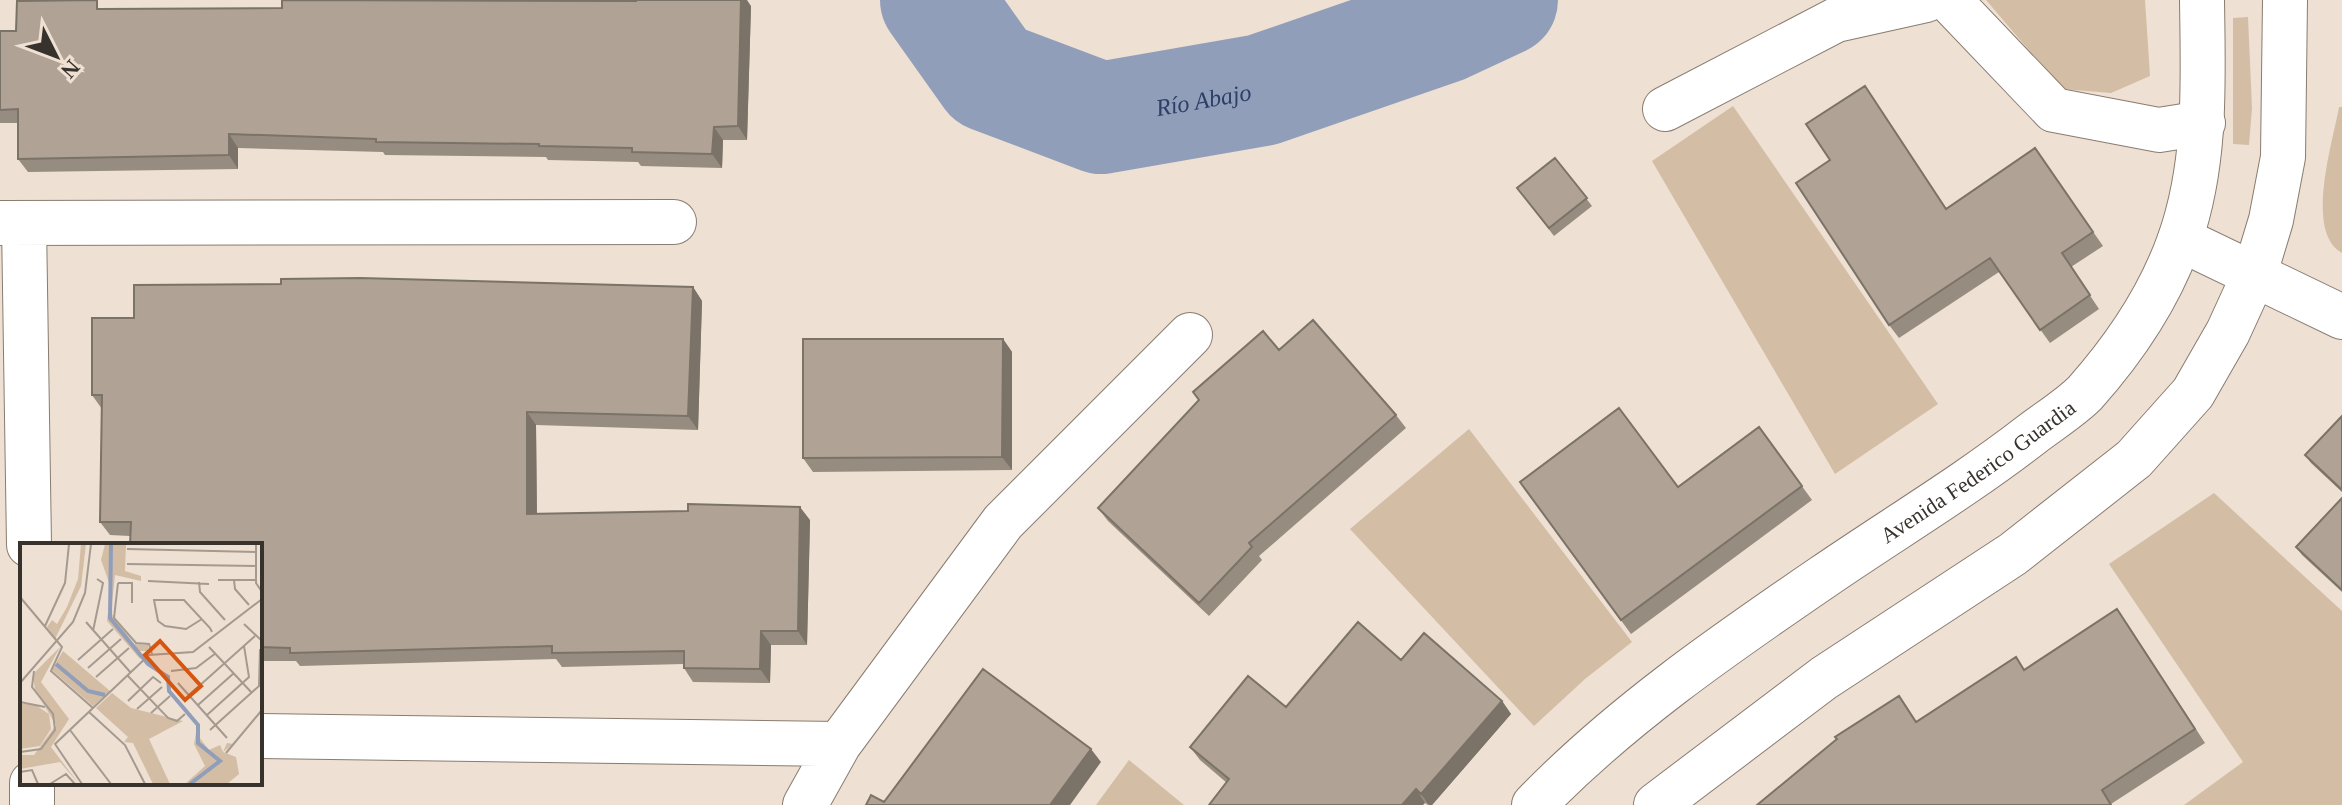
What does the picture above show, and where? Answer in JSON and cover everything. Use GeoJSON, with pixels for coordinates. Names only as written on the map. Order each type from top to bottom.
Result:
{"type":"FeatureCollection","features":[{"type":"Feature","properties":{"kind":"street"},"geometry":{"type":"LineString","coordinates":[[1665,109],[1836,20],[1926,0]]}},
{"type":"Feature","properties":{"kind":"street"},"geometry":{"type":"LineString","coordinates":[[1949,0],[2054,110],[2159,130],[2203,123]]}},
{"type":"Feature","properties":{"kind":"street"},"geometry":{"type":"LineString","coordinates":[[1656,805],[1824,678],[2013,554],[2134,459],[2193,393],[2228,332],[2255,273],[2271,220],[2283,157],[2286,14]]}},
{"type":"Feature","properties":{"kind":"street","name":"Avenida Federico Guardia"},"geometry":{"type":"LineString","coordinates":[[1534,805],[1559,778],[1663,689],[1823,576],[1991,466],[2083,394],[2150,308],[2180,239],[2195,182],[2203,123],[2202,16]]}},
{"type":"Feature","properties":{"kind":"street"},"geometry":{"type":"LineString","coordinates":[[29,543],[12,223],[674,222]]}},
{"type":"Feature","properties":{"kind":"street"},"geometry":{"type":"LineString","coordinates":[[2180,239],[2342,317]]}},
{"type":"Feature","properties":{"kind":"street"},"geometry":{"type":"LineString","coordinates":[[805,805],[839,744],[1003,522],[1190,335]]}},
{"type":"Feature","properties":{"kind":"street"},"geometry":{"type":"LineString","coordinates":[[262,736],[839,744]]}},
{"type":"Feature","properties":{"kind":"shaded area"},"geometry":{"type":"Polygon","coordinates":[[[1986,0],[2145,0],[2150,76],[2111,93],[2062,89],[1986,0]]]}},
{"type":"Feature","properties":{"kind":"shaded area"},"geometry":{"type":"Polygon","coordinates":[[[2248,17],[2252,108],[2249,145],[2233,144],[2233,18],[2248,17]]]}},
{"type":"Feature","properties":{"kind":"shaded area"},"geometry":{"type":"Polygon","coordinates":[[[1733,106],[1938,404],[1835,474],[1652,161],[1733,106]]]}},
{"type":"Feature","properties":{"kind":"shaded area"},"geometry":{"type":"Polygon","coordinates":[[[2339,107],[2342,107],[2342,253],[2331,242],[2323,207],[2327,163],[2339,107]]]}},
{"type":"Feature","properties":{"kind":"shaded area"},"geometry":{"type":"Polygon","coordinates":[[[1469,429],[1632,642],[1585,679],[1534,726],[1350,529],[1469,429]]]}},
{"type":"Feature","properties":{"kind":"shaded area"},"geometry":{"type":"Polygon","coordinates":[[[2214,493],[2342,611],[2342,805],[2184,805],[2243,762],[2109,564],[2214,493]]]}},
{"type":"Feature","properties":{"kind":"shaded area"},"geometry":{"type":"Polygon","coordinates":[[[1129,760],[1184,805],[1096,805],[1129,760]]]}},
{"type":"Feature","properties":{"kind":"building"},"geometry":{"type":"Polygon","coordinates":[[[97,0],[97,9],[282,8],[282,0],[741,0],[738,126],[714,127],[712,154],[632,152],[632,148],[539,144],[376,142],[376,139],[229,134],[229,155],[18,159],[18,109],[0,110],[0,31],[16,31],[17,1],[97,0]]]}},
{"type":"Feature","properties":{"kind":"building"},"geometry":{"type":"Polygon","coordinates":[[[1865,86],[1946,209],[2035,148],[2093,232],[2062,253],[2090,295],[2040,330],[1990,258],[1889,325],[1796,183],[1830,160],[1806,124],[1865,86]]]}},
{"type":"Feature","properties":{"kind":"building"},"geometry":{"type":"Polygon","coordinates":[[[1555,158],[1587,198],[1549,228],[1517,188],[1555,158]]]}},
{"type":"Feature","properties":{"kind":"building"},"geometry":{"type":"Polygon","coordinates":[[[360,278],[693,287],[688,416],[527,412],[527,514],[688,511],[688,504],[800,507],[798,631],[761,631],[760,669],[684,668],[684,651],[552,653],[552,646],[290,653],[290,648],[262,647],[262,543],[130,543],[131,522],[100,522],[102,395],[92,395],[92,318],[134,318],[134,285],[281,284],[281,279],[360,278]]]}},
{"type":"Feature","properties":{"kind":"building"},"geometry":{"type":"Polygon","coordinates":[[[1313,320],[1396,415],[1249,543],[1252,547],[1199,603],[1098,508],[1199,400],[1193,392],[1263,331],[1279,350],[1313,320]]]}},
{"type":"Feature","properties":{"kind":"building"},"geometry":{"type":"Polygon","coordinates":[[[803,339],[1003,339],[1002,457],[803,458],[803,339]]]}},
{"type":"Feature","properties":{"kind":"building"},"geometry":{"type":"Polygon","coordinates":[[[1619,408],[1678,487],[1759,427],[1802,486],[1621,620],[1520,482],[1619,408]]]}},
{"type":"Feature","properties":{"kind":"building"},"geometry":{"type":"Polygon","coordinates":[[[2342,416],[2342,490],[2305,455],[2342,416]]]}},
{"type":"Feature","properties":{"kind":"building"},"geometry":{"type":"Polygon","coordinates":[[[2342,498],[2342,590],[2296,547],[2342,498]]]}},
{"type":"Feature","properties":{"kind":"building"},"geometry":{"type":"Polygon","coordinates":[[[2117,609],[2195,729],[2102,790],[2111,805],[1757,805],[1837,739],[1835,737],[1899,696],[1916,722],[2016,657],[2024,670],[2117,609]]]}},
{"type":"Feature","properties":{"kind":"building"},"geometry":{"type":"Polygon","coordinates":[[[1358,622],[1401,660],[1424,633],[1502,701],[1421,794],[1416,789],[1402,805],[1209,805],[1229,779],[1190,747],[1248,676],[1286,707],[1358,622]]]}},
{"type":"Feature","properties":{"kind":"building"},"geometry":{"type":"Polygon","coordinates":[[[983,669],[1091,749],[1050,805],[866,805],[871,795],[884,802],[983,669]]]}},
{"type":"Feature","properties":{"kind":"waterway","name":"Río Abajo"},"geometry":{"type":"LineString","coordinates":[[936,0],[990,76],[1101,118],[1262,90],[1444,27],[1502,0]]}}]}
